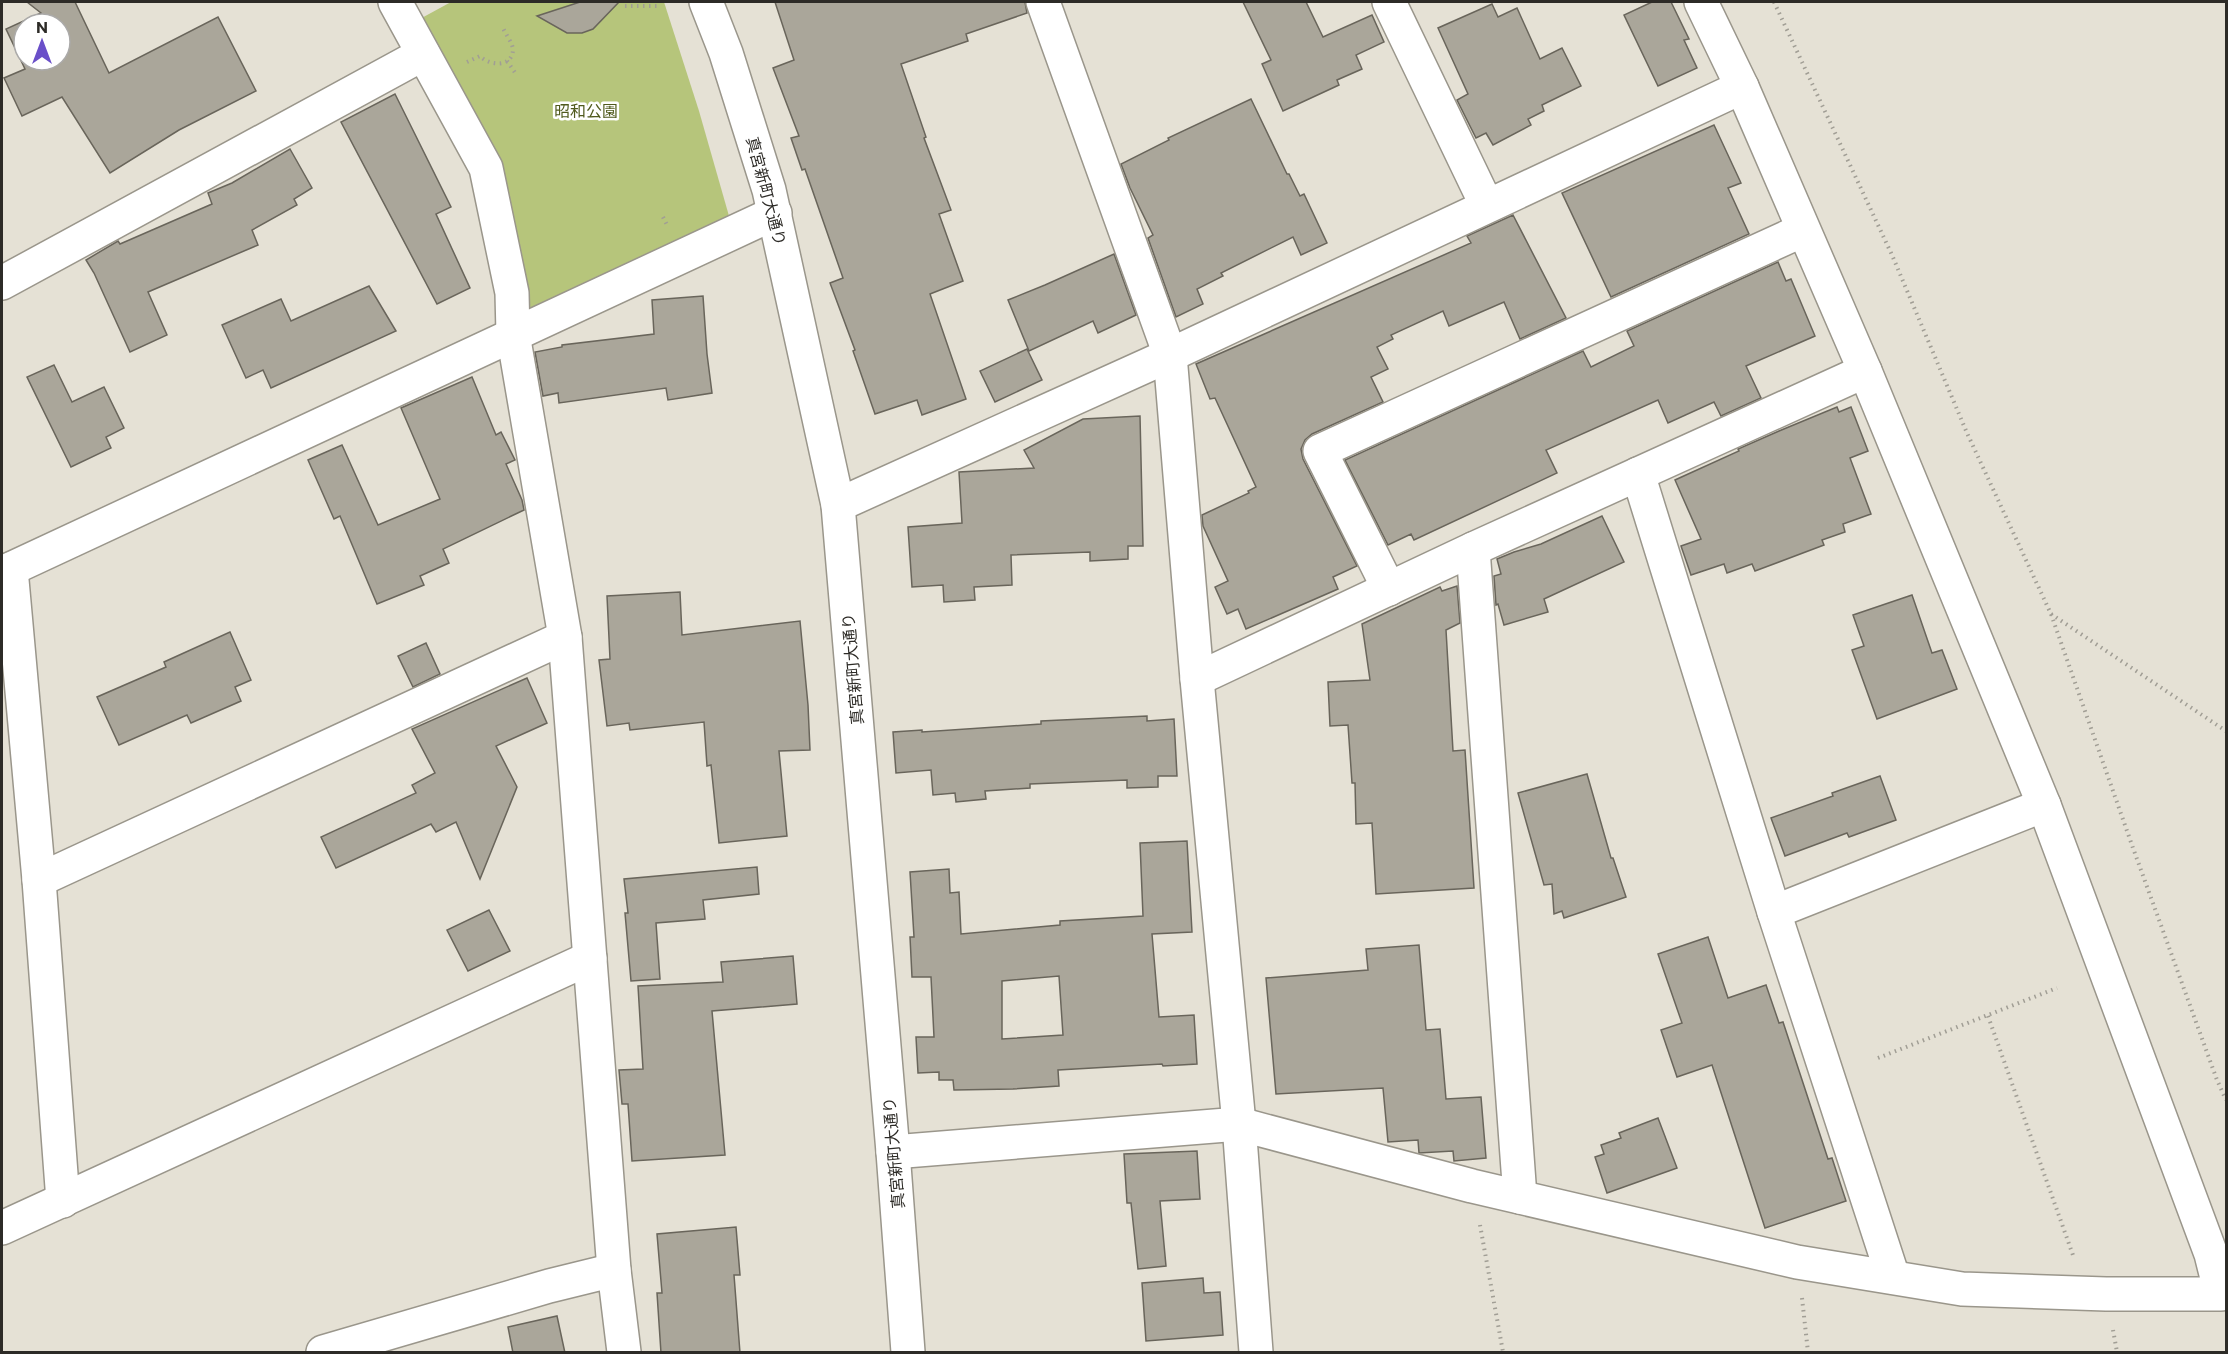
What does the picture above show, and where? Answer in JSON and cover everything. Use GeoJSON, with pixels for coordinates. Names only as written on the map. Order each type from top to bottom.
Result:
{"type":"FeatureCollection","features":[{"type":"Feature","properties":{"kind":"street"},"geometry":{"type":"LineString","coordinates":[[395,2],[486,168],[512,293],[513,334],[565,637],[614,1270],[624,1353]]}},
{"type":"Feature","properties":{"kind":"street","name":"真宮新町大通り"},"geometry":{"type":"LineString","coordinates":[[706,2],[726,53],[775,213],[838,505],[908,1353]]}},
{"type":"Feature","properties":{"kind":"street"},"geometry":{"type":"LineString","coordinates":[[1043,2],[1170,355],[1197,679],[1239,1124],[1256,1353]]}},
{"type":"Feature","properties":{"kind":"street"},"geometry":{"type":"LineString","coordinates":[[1389,2],[1487,206]]}},
{"type":"Feature","properties":{"kind":"street"},"geometry":{"type":"LineString","coordinates":[[893,1152],[1239,1124],[1472,1186],[1797,1262],[1962,1289],[2221,1294],[2211,1254],[2044,805],[1864,371],[1742,87],[1701,2]]}},
{"type":"Feature","properties":{"kind":"street"},"geometry":{"type":"LineString","coordinates":[[2,284],[430,65]]}},
{"type":"Feature","properties":{"kind":"street"},"geometry":{"type":"LineString","coordinates":[[838,505],[1170,355],[1742,87]]}},
{"type":"Feature","properties":{"kind":"street"},"geometry":{"type":"LineString","coordinates":[[63,1201],[39,880],[6,571],[775,213]]}},
{"type":"Feature","properties":{"kind":"street"},"geometry":{"type":"LineString","coordinates":[[1389,589],[1320,451],[1803,230]]}},
{"type":"Feature","properties":{"kind":"street"},"geometry":{"type":"LineString","coordinates":[[1197,679],[1473,549],[1864,371]]}},
{"type":"Feature","properties":{"kind":"street"},"geometry":{"type":"LineString","coordinates":[[1638,474],[1774,912],[1893,1277]]}},
{"type":"Feature","properties":{"kind":"street"},"geometry":{"type":"LineString","coordinates":[[1473,549],[1520,1197]]}},
{"type":"Feature","properties":{"kind":"street"},"geometry":{"type":"LineString","coordinates":[[39,880],[565,637]]}},
{"type":"Feature","properties":{"kind":"street"},"geometry":{"type":"LineString","coordinates":[[1774,912],[2044,805]]}},
{"type":"Feature","properties":{"kind":"street"},"geometry":{"type":"LineString","coordinates":[[2,1228],[590,958]]}},
{"type":"Feature","properties":{"kind":"street"},"geometry":{"type":"LineString","coordinates":[[323,1353],[549,1286],[614,1270]]}},
{"type":"Feature","properties":{"kind":"path"},"geometry":{"type":"LineString","coordinates":[[1774,2],[1887,244],[1967,433],[2051,614],[2140,870],[2226,1100]]}},
{"type":"Feature","properties":{"kind":"path"},"geometry":{"type":"LineString","coordinates":[[625,6],[660,6]]}},
{"type":"Feature","properties":{"kind":"path"},"geometry":{"type":"LineString","coordinates":[[430,65],[480,56],[484,61],[504,63],[513,54],[512,44],[503,28]]}},
{"type":"Feature","properties":{"kind":"path"},"geometry":{"type":"LineString","coordinates":[[507,61],[516,74]]}},
{"type":"Feature","properties":{"kind":"path"},"geometry":{"type":"LineString","coordinates":[[2051,614],[2226,731]]}},
{"type":"Feature","properties":{"kind":"path"},"geometry":{"type":"LineString","coordinates":[[1878,1058],[2058,988]]}},
{"type":"Feature","properties":{"kind":"path"},"geometry":{"type":"LineString","coordinates":[[1988,1016],[2086,1293]]}},
{"type":"Feature","properties":{"kind":"path"},"geometry":{"type":"LineString","coordinates":[[1472,1186],[1503,1353]]}},
{"type":"Feature","properties":{"kind":"path"},"geometry":{"type":"LineString","coordinates":[[1797,1262],[1808,1353]]}},
{"type":"Feature","properties":{"kind":"green space","name":"昭和公園"},"geometry":{"type":"Polygon","coordinates":[[[451,2],[664,2],[699,111],[731,223],[522,319],[418,20],[451,2]]]}},
{"type":"Feature","properties":{"kind":"building"},"geometry":{"type":"Polygon","coordinates":[[[27,2],[75,2],[109,73],[218,17],[256,91],[179,130],[110,173],[62,97],[22,116],[4,78],[18,72],[72,72],[72,12],[40,12],[27,2]]]}},
{"type":"Feature","properties":{"kind":"building"},"geometry":{"type":"Polygon","coordinates":[[[580,2],[619,2],[593,29],[582,33],[567,33],[537,16],[580,2]]]}},
{"type":"Feature","properties":{"kind":"building"},"geometry":{"type":"Polygon","coordinates":[[[775,2],[1025,2],[1027,13],[966,34],[968,41],[901,64],[926,137],[924,138],[951,210],[939,214],[963,281],[930,294],[966,399],[922,415],[917,400],[875,414],[853,351],[855,350],[830,283],[843,278],[805,169],[802,170],[791,138],[799,136],[773,68],[794,60],[775,2]]]}},
{"type":"Feature","properties":{"kind":"building"},"geometry":{"type":"Polygon","coordinates":[[[1243,2],[1306,2],[1323,37],[1372,15],[1384,42],[1356,55],[1362,69],[1337,80],[1339,85],[1283,111],[1262,64],[1271,60],[1243,2]]]}},
{"type":"Feature","properties":{"kind":"building"},"geometry":{"type":"Polygon","coordinates":[[[1652,2],[1671,2],[1689,39],[1684,40],[1697,68],[1658,86],[1624,15],[1652,2]]]}},
{"type":"Feature","properties":{"kind":"building"},"geometry":{"type":"Polygon","coordinates":[[[1492,4],[1498,17],[1517,8],[1540,59],[1562,48],[1581,86],[1542,105],[1544,111],[1528,119],[1531,125],[1493,145],[1486,133],[1476,138],[1457,100],[1468,94],[1438,28],[1492,4]]]}},
{"type":"Feature","properties":{"kind":"building"},"geometry":{"type":"Polygon","coordinates":[[[12,26],[12,42],[6,29],[12,26]]]}},
{"type":"Feature","properties":{"kind":"building"},"geometry":{"type":"Polygon","coordinates":[[[395,94],[451,207],[436,214],[470,288],[437,304],[341,122],[395,94]]]}},
{"type":"Feature","properties":{"kind":"building"},"geometry":{"type":"Polygon","coordinates":[[[1251,99],[1287,174],[1300,196],[1304,194],[1327,243],[1301,255],[1293,237],[1221,273],[1223,276],[1197,289],[1203,304],[1176,317],[1148,238],[1153,235],[1121,164],[1169,140],[1168,138],[1251,99]]]}},
{"type":"Feature","properties":{"kind":"building"},"geometry":{"type":"Polygon","coordinates":[[[1714,125],[1741,183],[1728,188],[1749,234],[1611,297],[1562,193],[1714,125]]]}},
{"type":"Feature","properties":{"kind":"building"},"geometry":{"type":"Polygon","coordinates":[[[290,149],[312,188],[294,199],[297,205],[252,230],[258,245],[148,292],[167,335],[130,352],[86,260],[118,241],[120,244],[212,204],[208,193],[232,183],[290,149]]]}},
{"type":"Feature","properties":{"kind":"building"},"geometry":{"type":"Polygon","coordinates":[[[1513,215],[1566,318],[1520,339],[1504,302],[1449,326],[1443,311],[1391,335],[1393,339],[1377,347],[1388,369],[1371,377],[1383,402],[1312,434],[1305,440],[1301,449],[1303,459],[1357,566],[1333,577],[1338,589],[1246,629],[1238,609],[1227,614],[1215,587],[1228,581],[1203,526],[1202,515],[1249,493],[1248,491],[1256,487],[1215,398],[1210,399],[1196,364],[1471,243],[1467,236],[1513,215]]]}},
{"type":"Feature","properties":{"kind":"building"},"geometry":{"type":"Polygon","coordinates":[[[1114,254],[1136,315],[1098,333],[1093,321],[1029,351],[1008,300],[1114,254]]]}},
{"type":"Feature","properties":{"kind":"building"},"geometry":{"type":"Polygon","coordinates":[[[1778,262],[1786,281],[1791,279],[1815,336],[1746,366],[1761,398],[1721,416],[1714,402],[1668,423],[1658,400],[1546,450],[1557,473],[1414,540],[1411,534],[1388,545],[1345,460],[1583,351],[1591,367],[1634,346],[1627,331],[1778,262]]]}},
{"type":"Feature","properties":{"kind":"building"},"geometry":{"type":"Polygon","coordinates":[[[369,286],[396,331],[271,388],[263,370],[246,378],[222,325],[281,299],[291,321],[369,286]]]}},
{"type":"Feature","properties":{"kind":"building"},"geometry":{"type":"Polygon","coordinates":[[[703,296],[712,393],[668,400],[666,388],[559,403],[558,393],[543,396],[535,352],[562,347],[562,345],[654,334],[652,300],[703,296]]]}},
{"type":"Feature","properties":{"kind":"building"},"geometry":{"type":"Polygon","coordinates":[[[1027,349],[1042,380],[995,402],[980,371],[1027,349]]]}},
{"type":"Feature","properties":{"kind":"building"},"geometry":{"type":"Polygon","coordinates":[[[54,365],[72,402],[104,387],[124,428],[106,437],[111,448],[71,467],[27,377],[54,365]]]}},
{"type":"Feature","properties":{"kind":"building"},"geometry":{"type":"Polygon","coordinates":[[[472,377],[496,435],[501,432],[515,460],[506,464],[524,510],[443,549],[449,563],[420,576],[424,585],[377,604],[340,516],[334,519],[308,460],[342,445],[378,525],[440,499],[401,408],[472,377]]]}},
{"type":"Feature","properties":{"kind":"building"},"geometry":{"type":"Polygon","coordinates":[[[1837,407],[1839,412],[1851,407],[1868,451],[1850,458],[1871,514],[1843,524],[1845,532],[1822,540],[1824,545],[1755,571],[1752,564],[1727,573],[1724,564],[1691,575],[1681,546],[1701,539],[1675,480],[1739,451],[1738,449],[1837,407]]]}},
{"type":"Feature","properties":{"kind":"building"},"geometry":{"type":"Polygon","coordinates":[[[1140,416],[1143,546],[1128,546],[1128,559],[1090,561],[1090,552],[1011,555],[1012,585],[974,587],[975,600],[944,602],[943,585],[912,587],[908,527],[962,523],[959,472],[1034,468],[1024,450],[1083,419],[1140,416]]]}},
{"type":"Feature","properties":{"kind":"building"},"geometry":{"type":"Polygon","coordinates":[[[1602,516],[1624,562],[1544,599],[1548,612],[1504,625],[1498,604],[1496,605],[1494,576],[1501,574],[1497,559],[1541,544],[1602,516]]]}},
{"type":"Feature","properties":{"kind":"building"},"geometry":{"type":"Polygon","coordinates":[[[1457,586],[1460,623],[1446,630],[1453,751],[1465,750],[1474,888],[1376,894],[1372,823],[1356,824],[1355,783],[1352,783],[1348,725],[1330,726],[1328,682],[1370,680],[1362,624],[1440,587],[1442,591],[1457,586]]]}},
{"type":"Feature","properties":{"kind":"building"},"geometry":{"type":"Polygon","coordinates":[[[680,592],[682,635],[800,621],[810,750],[779,751],[787,836],[719,843],[711,765],[707,766],[704,722],[630,730],[629,723],[607,726],[599,660],[610,659],[607,596],[680,592]]]}},
{"type":"Feature","properties":{"kind":"building"},"geometry":{"type":"Polygon","coordinates":[[[1912,595],[1932,653],[1942,650],[1957,689],[1877,719],[1852,650],[1864,646],[1853,615],[1912,595]]]}},
{"type":"Feature","properties":{"kind":"building"},"geometry":{"type":"Polygon","coordinates":[[[230,632],[251,680],[235,687],[241,701],[191,723],[187,715],[119,745],[97,697],[166,667],[164,662],[230,632]]]}},
{"type":"Feature","properties":{"kind":"building"},"geometry":{"type":"Polygon","coordinates":[[[426,643],[440,674],[413,687],[398,656],[426,643]]]}},
{"type":"Feature","properties":{"kind":"building"},"geometry":{"type":"Polygon","coordinates":[[[527,678],[547,723],[496,746],[517,787],[480,879],[456,822],[436,832],[431,824],[336,868],[321,837],[416,793],[412,785],[435,773],[412,729],[527,678]]]}},
{"type":"Feature","properties":{"kind":"building"},"geometry":{"type":"Polygon","coordinates":[[[1147,716],[1147,721],[1174,719],[1177,776],[1158,776],[1158,787],[1127,788],[1127,780],[1030,784],[1030,788],[985,791],[986,799],[956,802],[955,793],[933,795],[931,770],[896,773],[893,732],[922,730],[922,732],[1041,724],[1041,721],[1147,716]]]}},
{"type":"Feature","properties":{"kind":"building"},"geometry":{"type":"Polygon","coordinates":[[[1587,774],[1611,858],[1613,858],[1626,897],[1564,918],[1562,911],[1554,914],[1552,884],[1544,885],[1518,793],[1587,774]]]}},
{"type":"Feature","properties":{"kind":"building"},"geometry":{"type":"Polygon","coordinates":[[[1880,776],[1896,820],[1849,837],[1847,833],[1785,856],[1771,818],[1880,776]]]}},
{"type":"Feature","properties":{"kind":"building"},"geometry":{"type":"Polygon","coordinates":[[[1187,841],[1192,932],[1152,934],[1159,1017],[1194,1015],[1197,1064],[1058,1070],[1059,1086],[1013,1089],[954,1090],[953,1080],[939,1080],[939,1072],[918,1073],[916,1037],[934,1037],[931,977],[912,977],[910,937],[914,937],[910,872],[949,869],[950,893],[959,892],[961,934],[1060,925],[1060,921],[1143,916],[1140,843],[1187,841]],[[1059,976],[1002,981],[1002,1039],[1063,1035],[1059,976]]]}},
{"type":"Feature","properties":{"kind":"building"},"geometry":{"type":"Polygon","coordinates":[[[757,867],[759,894],[703,900],[705,919],[656,923],[660,979],[631,981],[624,879],[757,867]]]}},
{"type":"Feature","properties":{"kind":"building"},"geometry":{"type":"Polygon","coordinates":[[[489,910],[510,951],[468,971],[447,930],[489,910]]]}},
{"type":"Feature","properties":{"kind":"building"},"geometry":{"type":"Polygon","coordinates":[[[1708,937],[1728,998],[1766,985],[1779,1023],[1783,1022],[1828,1159],[1832,1158],[1846,1201],[1765,1228],[1712,1065],[1677,1077],[1661,1030],[1682,1023],[1658,954],[1708,937]]]}},
{"type":"Feature","properties":{"kind":"building"},"geometry":{"type":"Polygon","coordinates":[[[1419,945],[1426,1030],[1440,1029],[1446,1099],[1481,1097],[1486,1158],[1454,1161],[1453,1151],[1419,1153],[1418,1140],[1388,1142],[1383,1088],[1276,1094],[1266,978],[1368,970],[1366,949],[1419,945]]]}},
{"type":"Feature","properties":{"kind":"building"},"geometry":{"type":"Polygon","coordinates":[[[793,956],[797,1004],[712,1011],[725,1155],[632,1161],[628,1104],[622,1104],[619,1070],[643,1069],[638,986],[723,982],[721,962],[793,956]]]}},
{"type":"Feature","properties":{"kind":"building"},"geometry":{"type":"Polygon","coordinates":[[[1658,1118],[1677,1168],[1607,1193],[1595,1157],[1604,1154],[1601,1145],[1621,1138],[1619,1133],[1658,1118]]]}},
{"type":"Feature","properties":{"kind":"building"},"geometry":{"type":"Polygon","coordinates":[[[1197,1151],[1200,1199],[1160,1201],[1166,1266],[1138,1269],[1131,1203],[1127,1203],[1124,1154],[1197,1151]]]}},
{"type":"Feature","properties":{"kind":"building"},"geometry":{"type":"Polygon","coordinates":[[[736,1227],[740,1275],[734,1275],[740,1353],[661,1353],[657,1293],[662,1293],[657,1234],[736,1227]]]}},
{"type":"Feature","properties":{"kind":"building"},"geometry":{"type":"Polygon","coordinates":[[[1203,1278],[1204,1293],[1220,1292],[1223,1335],[1146,1341],[1142,1283],[1203,1278]]]}},
{"type":"Feature","properties":{"kind":"building"},"geometry":{"type":"Polygon","coordinates":[[[557,1316],[565,1353],[513,1353],[508,1327],[557,1316]]]}}]}
